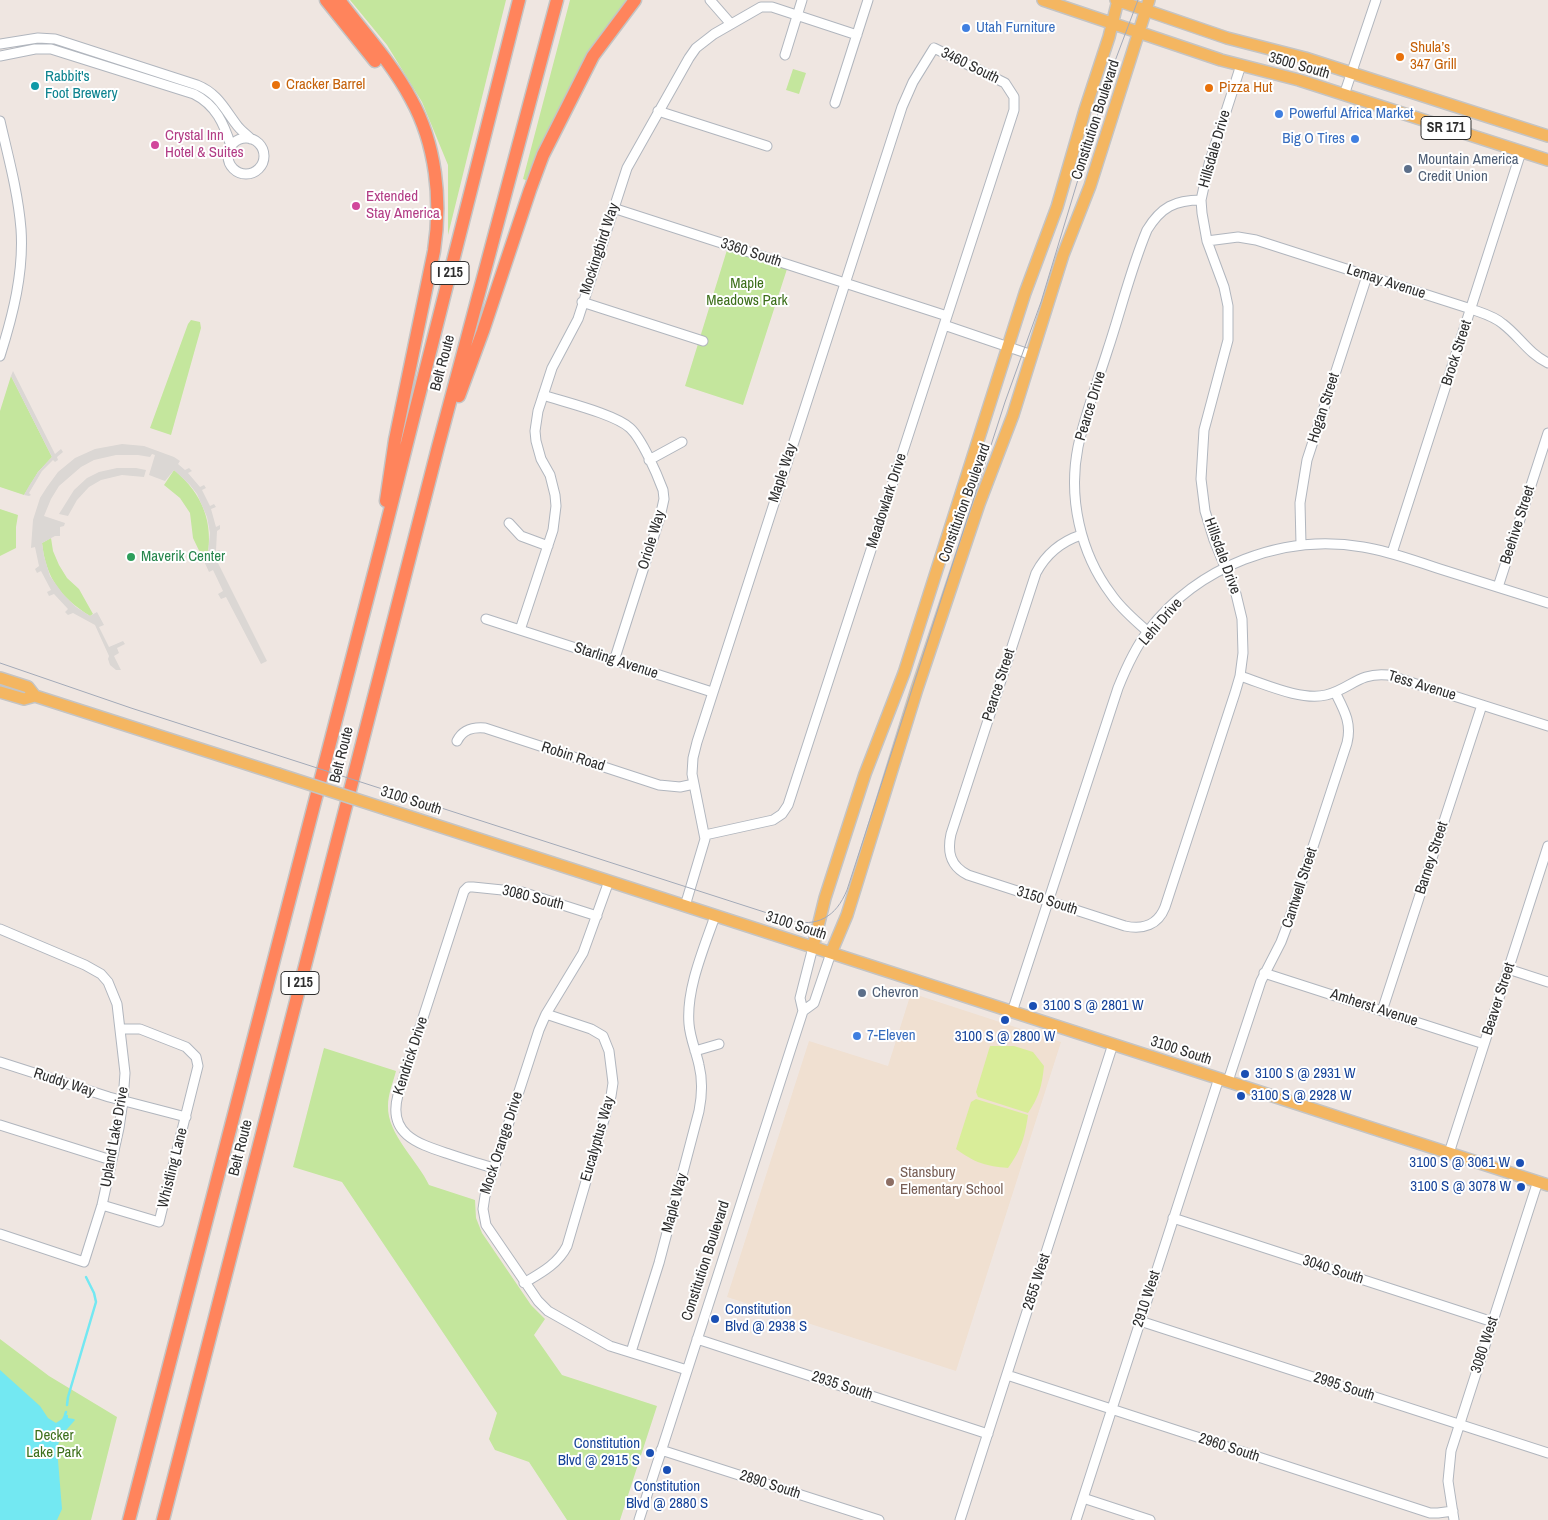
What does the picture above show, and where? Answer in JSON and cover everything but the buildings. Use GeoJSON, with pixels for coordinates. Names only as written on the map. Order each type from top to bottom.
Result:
{"type":"FeatureCollection","features":[{"type":"Feature","properties":{"kind":"highway"},"geometry":{"type":"LineString","coordinates":[[326,0],[391,82],[407,106],[425,151],[433,180],[437,208]]}},
{"type":"Feature","properties":{"kind":"highway"},"geometry":{"type":"LineString","coordinates":[[339,0],[397,77],[417,110],[432,156],[436,182],[437,208],[434,251],[395,440],[381,546]]}},
{"type":"Feature","properties":{"kind":"highway","name":"Belt Route"},"geometry":{"type":"LineString","coordinates":[[129,1520],[381,546],[519,0]]}},
{"type":"Feature","properties":{"kind":"highway","name":"Belt Route"},"geometry":{"type":"LineString","coordinates":[[163,1520],[438,447],[557,0]]}},
{"type":"Feature","properties":{"kind":"highway"},"geometry":{"type":"LineString","coordinates":[[438,447],[477,350],[543,155],[590,62],[635,0]]}},
{"type":"Feature","properties":{"kind":"main road","name":"3500 South"},"geometry":{"type":"LineString","coordinates":[[1043,0],[1241,65],[1299,80],[1548,160]]}},
{"type":"Feature","properties":{"kind":"main road","name":"3500 South"},"geometry":{"type":"LineString","coordinates":[[1117,0],[1147,5],[1227,38],[1305,58],[1548,136]]}},
{"type":"Feature","properties":{"kind":"main road","name":"Constitution Boulevard"},"geometry":{"type":"LineString","coordinates":[[813,947],[824,898],[864,774],[901,681],[1025,293],[1057,207],[1112,23],[1117,0]]}},
{"type":"Feature","properties":{"kind":"main road","name":"Constitution Boulevard"},"geometry":{"type":"LineString","coordinates":[[831,953],[847,915],[917,689],[978,504],[1006,434],[1061,262],[1090,186],[1147,5]]}},
{"type":"Feature","properties":{"kind":"main road","name":"3100 South"},"geometry":{"type":"LineString","coordinates":[[0,678],[28,687],[35,696]]}},
{"type":"Feature","properties":{"kind":"main road","name":"3100 South"},"geometry":{"type":"LineString","coordinates":[[0,692],[24,699],[35,696],[1543,1183]]}},
{"type":"Feature","properties":{"kind":"street"},"geometry":{"type":"LineString","coordinates":[[710,0],[731,24]]}},
{"type":"Feature","properties":{"kind":"street"},"geometry":{"type":"LineString","coordinates":[[784,54],[802,0]]}},
{"type":"Feature","properties":{"kind":"street"},"geometry":{"type":"LineString","coordinates":[[835,103],[868,0]]}},
{"type":"Feature","properties":{"kind":"street"},"geometry":{"type":"LineString","coordinates":[[1344,95],[1376,0]]}},
{"type":"Feature","properties":{"kind":"street","name":"Mockingbird Way"},"geometry":{"type":"LineString","coordinates":[[520,630],[553,530],[556,506],[553,485],[541,459],[536,441],[536,420],[552,368],[574,326],[626,168],[658,111],[692,53],[714,34],[763,6],[857,35]]}},
{"type":"Feature","properties":{"kind":"street"},"geometry":{"type":"LineString","coordinates":[[0,44],[38,38],[55,39],[197,84],[219,99],[237,125],[261,146],[265,156],[262,166],[254,173],[244,174],[234,170],[228,156],[231,146],[226,129],[213,107],[207,101],[194,94],[51,49],[34,49],[0,56]]}},
{"type":"Feature","properties":{"kind":"street","name":"3460 South"},"geometry":{"type":"LineString","coordinates":[[934,48],[1005,83],[1014,97],[1014,110]]}},
{"type":"Feature","properties":{"kind":"street","name":"Maple Way"},"geometry":{"type":"LineString","coordinates":[[685,906],[703,848],[705,835],[694,784],[693,758],[712,692],[905,99],[934,48]]}},
{"type":"Feature","properties":{"kind":"street","name":"Hillsdale Drive"},"geometry":{"type":"LineString","coordinates":[[1153,924],[1160,917],[1167,902],[1240,676],[1244,641],[1242,619],[1236,594],[1214,540],[1205,511],[1201,479],[1204,430],[1226,354],[1229,324],[1224,286],[1207,241],[1201,200],[1207,170],[1241,65]]}},
{"type":"Feature","properties":{"kind":"street","name":"Meadowlark Drive"},"geometry":{"type":"LineString","coordinates":[[705,835],[773,820],[782,814],[788,805],[1014,110]]}},
{"type":"Feature","properties":{"kind":"street"},"geometry":{"type":"LineString","coordinates":[[658,111],[767,146]]}},
{"type":"Feature","properties":{"kind":"street"},"geometry":{"type":"LineString","coordinates":[[0,121],[17,198],[21,242],[20,272],[16,299],[0,356]]}},
{"type":"Feature","properties":{"kind":"street"},"geometry":{"type":"LineString","coordinates":[[231,146],[240,139],[251,139]]}},
{"type":"Feature","properties":{"kind":"street","name":"Brock Street"},"geometry":{"type":"LineString","coordinates":[[1392,553],[1521,152]]}},
{"type":"Feature","properties":{"kind":"street","name":"Pearce Drive"},"geometry":{"type":"LineString","coordinates":[[1148,632],[1109,593],[1086,550],[1078,519],[1074,485],[1078,448],[1144,238],[1152,223],[1168,207],[1179,202],[1201,200]]}},
{"type":"Feature","properties":{"kind":"street","name":"3360 South"},"geometry":{"type":"LineString","coordinates":[[613,208],[844,283],[1032,355]]}},
{"type":"Feature","properties":{"kind":"street","name":"Lemay Avenue"},"geometry":{"type":"LineString","coordinates":[[1207,241],[1229,237],[1248,238],[1471,309],[1496,318],[1530,351],[1548,363]]}},
{"type":"Feature","properties":{"kind":"street","name":"Hogan Street"},"geometry":{"type":"LineString","coordinates":[[1301,544],[1300,503],[1307,460],[1367,276]]}},
{"type":"Feature","properties":{"kind":"street"},"geometry":{"type":"LineString","coordinates":[[582,302],[703,341]]}},
{"type":"Feature","properties":{"kind":"street","name":"Oriole Way"},"geometry":{"type":"LineString","coordinates":[[543,395],[619,420],[634,432],[663,490],[662,508],[614,661]]}},
{"type":"Feature","properties":{"kind":"street","name":"Beehive Street"},"geometry":{"type":"LineString","coordinates":[[1498,587],[1548,433]]}},
{"type":"Feature","properties":{"kind":"street"},"geometry":{"type":"LineString","coordinates":[[648,460],[682,442]]}},
{"type":"Feature","properties":{"kind":"street"},"geometry":{"type":"LineString","coordinates":[[509,523],[521,536],[548,546]]}},
{"type":"Feature","properties":{"kind":"street","name":"Pearce Street"},"geometry":{"type":"LineString","coordinates":[[949,856],[951,834],[1036,573],[1053,550],[1065,541],[1081,535]]}},
{"type":"Feature","properties":{"kind":"street","name":"Lehi Drive"},"geometry":{"type":"LineString","coordinates":[[1012,1012],[1118,688],[1130,660],[1148,632],[1174,603],[1187,592],[1225,568],[1264,552],[1301,544],[1319,543],[1349,545],[1392,553],[1548,603]]}},
{"type":"Feature","properties":{"kind":"street","name":"Starling Avenue"},"geometry":{"type":"LineString","coordinates":[[486,619],[712,692]]}},
{"type":"Feature","properties":{"kind":"street","name":"Tess Avenue"},"geometry":{"type":"LineString","coordinates":[[1240,676],[1307,696],[1326,695],[1361,678],[1380,674],[1395,676],[1548,726]]}},
{"type":"Feature","properties":{"kind":"street","name":"Cantwell Street"},"geometry":{"type":"LineString","coordinates":[[1223,1080],[1264,973],[1285,934],[1348,736],[1348,721],[1335,692]]}},
{"type":"Feature","properties":{"kind":"street","name":"Barney Street"},"geometry":{"type":"LineString","coordinates":[[1382,1011],[1482,704]]}},
{"type":"Feature","properties":{"kind":"street","name":"Robin Road"},"geometry":{"type":"LineString","coordinates":[[457,741],[463,732],[468,729],[485,728],[659,785],[680,787],[694,784]]}},
{"type":"Feature","properties":{"kind":"street","name":"Beaver Street"},"geometry":{"type":"LineString","coordinates":[[1449,1153],[1548,846]]}},
{"type":"Feature","properties":{"kind":"street","name":"3150 South"},"geometry":{"type":"LineString","coordinates":[[949,856],[956,867],[968,875],[1132,927],[1146,927],[1153,924]]}},
{"type":"Feature","properties":{"kind":"street","name":"Mock Orange Drive"},"geometry":{"type":"LineString","coordinates":[[608,881],[597,916],[582,953],[546,1014],[539,1030],[484,1202],[484,1221],[524,1282],[538,1301],[554,1316],[610,1346],[687,1370]]}},
{"type":"Feature","properties":{"kind":"street","name":"3080 South"},"geometry":{"type":"LineString","coordinates":[[468,887],[522,892],[597,916]]}},
{"type":"Feature","properties":{"kind":"street","name":"Kendrick Drive"},"geometry":{"type":"LineString","coordinates":[[468,887],[464,891],[398,1095],[396,1111],[402,1129],[417,1143],[494,1168]]}},
{"type":"Feature","properties":{"kind":"street","name":"Maple Way"},"geometry":{"type":"LineString","coordinates":[[631,1352],[659,1262],[699,1111],[702,1084],[689,1023],[691,994],[715,916]]}},
{"type":"Feature","properties":{"kind":"street","name":"Upland Lake Drive"},"geometry":{"type":"LineString","coordinates":[[0,929],[85,965],[101,974],[108,982],[114,994],[121,1030],[125,1080],[123,1101],[102,1205],[84,1262],[0,1234]]}},
{"type":"Feature","properties":{"kind":"street","name":"Constitution Boulevard"},"geometry":{"type":"LineString","coordinates":[[639,1520],[802,1011],[800,998],[813,947]]}},
{"type":"Feature","properties":{"kind":"street","name":"Constitution Boulevard"},"geometry":{"type":"LineString","coordinates":[[802,1011],[814,1003],[831,953]]}},
{"type":"Feature","properties":{"kind":"street"},"geometry":{"type":"LineString","coordinates":[[1508,969],[1548,982]]}},
{"type":"Feature","properties":{"kind":"street","name":"Amherst Avenue"},"geometry":{"type":"LineString","coordinates":[[1264,973],[1484,1044]]}},
{"type":"Feature","properties":{"kind":"street","name":"Eucalyptus Way"},"geometry":{"type":"LineString","coordinates":[[524,1282],[556,1262],[567,1246],[611,1096],[613,1083],[608,1048],[603,1036],[591,1029],[546,1014]]}},
{"type":"Feature","properties":{"kind":"street","name":"Whistling Lane"},"geometry":{"type":"LineString","coordinates":[[102,1205],[159,1222],[197,1070],[196,1057],[186,1047],[144,1030],[136,1028],[121,1030]]}},
{"type":"Feature","properties":{"kind":"street"},"geometry":{"type":"LineString","coordinates":[[695,1051],[720,1044]]}},
{"type":"Feature","properties":{"kind":"street","name":"2855 West"},"geometry":{"type":"LineString","coordinates":[[960,1520],[1113,1044]]}},
{"type":"Feature","properties":{"kind":"street","name":"Ruddy Way"},"geometry":{"type":"LineString","coordinates":[[0,1062],[123,1101],[186,1117]]}},
{"type":"Feature","properties":{"kind":"street","name":"2910 West"},"geometry":{"type":"LineString","coordinates":[[1076,1520],[1173,1218],[1223,1080]]}},
{"type":"Feature","properties":{"kind":"street"},"geometry":{"type":"LineString","coordinates":[[0,1125],[111,1160]]}},
{"type":"Feature","properties":{"kind":"street","name":"3080 West"},"geometry":{"type":"LineString","coordinates":[[1453,1516],[1448,1470],[1451,1451],[1493,1322],[1543,1183]]}},
{"type":"Feature","properties":{"kind":"street","name":"3040 South"},"geometry":{"type":"LineString","coordinates":[[1173,1218],[1493,1322]]}},
{"type":"Feature","properties":{"kind":"street","name":"2995 South"},"geometry":{"type":"LineString","coordinates":[[1140,1321],[1548,1453]]}},
{"type":"Feature","properties":{"kind":"street","name":"2935 South"},"geometry":{"type":"LineString","coordinates":[[697,1339],[988,1434]]}},
{"type":"Feature","properties":{"kind":"street","name":"2960 South"},"geometry":{"type":"LineString","coordinates":[[1007,1376],[1430,1513],[1453,1516]]}},
{"type":"Feature","properties":{"kind":"street","name":"2890 South"},"geometry":{"type":"LineString","coordinates":[[661,1450],[879,1520]]}},
{"type":"Feature","properties":{"kind":"street"},"geometry":{"type":"LineString","coordinates":[[1083,1498],[1150,1520]]}},
{"type":"Feature","properties":{"kind":"shaded area"},"geometry":{"type":"Polygon","coordinates":[[[13,371],[55,454],[61,449],[63,452],[57,457],[58,460],[55,462],[53,460],[42,471],[29,496],[24,495],[38,472],[52,457],[11,376],[13,371]]]}},
{"type":"Feature","properties":{"kind":"shaded area"},"geometry":{"type":"Polygon","coordinates":[[[122,444],[144,446],[174,457],[180,461],[178,464],[185,470],[189,468],[192,471],[188,473],[200,487],[204,485],[206,488],[202,490],[210,506],[214,504],[216,507],[211,509],[216,527],[220,525],[220,529],[217,531],[216,551],[220,550],[218,563],[267,661],[261,664],[226,597],[221,599],[218,594],[223,591],[213,570],[209,572],[204,561],[207,560],[210,533],[207,517],[197,494],[174,470],[165,481],[149,475],[155,455],[152,454],[150,457],[116,455],[94,460],[81,467],[59,486],[44,516],[65,523],[64,526],[60,527],[60,536],[55,536],[42,543],[50,576],[63,594],[76,607],[90,616],[97,612],[104,625],[99,627],[109,647],[123,641],[125,644],[117,648],[119,653],[114,656],[121,670],[116,670],[110,665],[109,656],[95,625],[73,613],[68,615],[65,612],[68,609],[54,594],[49,596],[47,592],[51,590],[41,571],[37,573],[35,569],[39,566],[35,547],[31,548],[33,520],[40,498],[58,472],[75,458],[95,449],[122,444]]]}},
{"type":"Feature","properties":{"kind":"shaded area"},"geometry":{"type":"Polygon","coordinates":[[[117,468],[146,470],[144,477],[122,475],[101,480],[89,487],[77,500],[68,516],[59,514],[74,490],[87,478],[99,472],[117,468]]]}},
{"type":"Feature","properties":{"kind":"shaded area","name":"Stansbury Elementary School"},"geometry":{"type":"Polygon","coordinates":[[[911,993],[1061,1042],[956,1371],[727,1297],[809,1041],[888,1066],[911,993]]]}},
{"type":"Feature","properties":{"kind":"green space"},"geometry":{"type":"Polygon","coordinates":[[[350,0],[506,0],[448,235],[448,165],[422,102],[387,45],[350,0]]]}},
{"type":"Feature","properties":{"kind":"green space"},"geometry":{"type":"Polygon","coordinates":[[[570,0],[630,0],[528,181],[523,179],[570,0]]]}},
{"type":"Feature","properties":{"kind":"green space"},"geometry":{"type":"Polygon","coordinates":[[[793,69],[806,73],[799,94],[786,90],[793,69]]]}},
{"type":"Feature","properties":{"kind":"green space","name":"Maple Meadows Park"},"geometry":{"type":"Polygon","coordinates":[[[727,250],[787,269],[743,405],[685,386],[727,250]]]}},
{"type":"Feature","properties":{"kind":"green space"},"geometry":{"type":"Polygon","coordinates":[[[191,320],[200,322],[201,328],[171,435],[150,428],[191,320]]]}},
{"type":"Feature","properties":{"kind":"green space"},"geometry":{"type":"Polygon","coordinates":[[[11,376],[52,457],[38,472],[24,495],[0,487],[0,411],[11,376]]]}},
{"type":"Feature","properties":{"kind":"green space"},"geometry":{"type":"Polygon","coordinates":[[[174,470],[192,489],[204,510],[209,534],[207,560],[204,561],[193,538],[190,513],[180,498],[164,485],[174,470]]]}},
{"type":"Feature","properties":{"kind":"green space"},"geometry":{"type":"Polygon","coordinates":[[[0,509],[18,515],[16,548],[0,556],[0,509]]]}},
{"type":"Feature","properties":{"kind":"green space"},"geometry":{"type":"Polygon","coordinates":[[[51,538],[53,551],[59,565],[67,578],[79,589],[93,614],[90,616],[70,602],[56,586],[51,576],[42,543],[51,538]]]}},
{"type":"Feature","properties":{"kind":"green space"},"geometry":{"type":"Polygon","coordinates":[[[990,1046],[1014,1046],[1033,1052],[1044,1066],[1039,1091],[1028,1113],[978,1097],[976,1092],[990,1046]]]}},
{"type":"Feature","properties":{"kind":"green space"},"geometry":{"type":"Polygon","coordinates":[[[324,1048],[396,1071],[388,1106],[392,1127],[429,1185],[475,1200],[476,1218],[482,1233],[531,1305],[545,1319],[534,1335],[562,1375],[657,1406],[620,1520],[567,1520],[529,1462],[495,1450],[489,1439],[497,1413],[342,1182],[293,1167],[324,1048]]]}},
{"type":"Feature","properties":{"kind":"green space"},"geometry":{"type":"Polygon","coordinates":[[[976,1099],[1028,1115],[1022,1143],[1008,1168],[981,1163],[969,1158],[956,1149],[971,1102],[976,1099]]]}},
{"type":"Feature","properties":{"kind":"green space","name":"Decker Lake Park"},"geometry":{"type":"Polygon","coordinates":[[[0,1339],[49,1376],[117,1417],[91,1520],[0,1520],[0,1339]]]}},
{"type":"Feature","properties":{"kind":"water"},"geometry":{"type":"Polygon","coordinates":[[[0,1370],[40,1406],[48,1418],[56,1423],[64,1415],[68,1415],[68,1418],[75,1420],[61,1436],[57,1448],[62,1509],[57,1520],[0,1520],[0,1370]]]}},
{"type":"Feature","properties":{"kind":"waterway"},"geometry":{"type":"LineString","coordinates":[[67,1405],[96,1302],[86,1277]]}},
{"type":"Feature","properties":{"kind":"tram line"},"geometry":{"type":"LineString","coordinates":[[0,663],[131,708],[789,920],[808,922],[824,918],[837,907],[847,890],[1005,402],[1041,302],[1109,77],[1138,0]]}},
{"type":"Feature","properties":{"kind":"place","name":"Utah Furniture"},"geometry":{"type":"Point","coordinates":[966,28]}},
{"type":"Feature","properties":{"kind":"place","name":"Shula’s 347 Grill"},"geometry":{"type":"Point","coordinates":[1400,57]}},
{"type":"Feature","properties":{"kind":"place","name":"Cracker Barrel"},"geometry":{"type":"Point","coordinates":[276,85]}},
{"type":"Feature","properties":{"kind":"place","name":"Rabbit's Foot Brewery"},"geometry":{"type":"Point","coordinates":[35,86]}},
{"type":"Feature","properties":{"kind":"place","name":"Pizza Hut"},"geometry":{"type":"Point","coordinates":[1209,88]}},
{"type":"Feature","properties":{"kind":"place","name":"Powerful Africa Market"},"geometry":{"type":"Point","coordinates":[1279,114]}},
{"type":"Feature","properties":{"kind":"place","name":"Big O Tires"},"geometry":{"type":"Point","coordinates":[1355,139]}},
{"type":"Feature","properties":{"kind":"place","name":"Crystal Inn Hotel & Suites"},"geometry":{"type":"Point","coordinates":[155,145]}},
{"type":"Feature","properties":{"kind":"place","name":"Mountain America Credit Union"},"geometry":{"type":"Point","coordinates":[1408,169]}},
{"type":"Feature","properties":{"kind":"place","name":"Extended Stay America"},"geometry":{"type":"Point","coordinates":[356,206]}},
{"type":"Feature","properties":{"kind":"place","name":"Maverik Center"},"geometry":{"type":"Point","coordinates":[131,557]}},
{"type":"Feature","properties":{"kind":"place","name":"Chevron"},"geometry":{"type":"Point","coordinates":[862,993]}},
{"type":"Feature","properties":{"kind":"place","name":"3100 S @ 2801 W"},"geometry":{"type":"Point","coordinates":[1033,1006]}},
{"type":"Feature","properties":{"kind":"place","name":"3100 S @ 2800 W"},"geometry":{"type":"Point","coordinates":[1005,1020]}},
{"type":"Feature","properties":{"kind":"place","name":"7-Eleven"},"geometry":{"type":"Point","coordinates":[857,1036]}},
{"type":"Feature","properties":{"kind":"place","name":"3100 S @ 2931 W"},"geometry":{"type":"Point","coordinates":[1245,1074]}},
{"type":"Feature","properties":{"kind":"place","name":"3100 S @ 2928 W"},"geometry":{"type":"Point","coordinates":[1241,1096]}},
{"type":"Feature","properties":{"kind":"place","name":"3100 S @ 3061 W"},"geometry":{"type":"Point","coordinates":[1520,1163]}},
{"type":"Feature","properties":{"kind":"place","name":"Stansbury Elementary School"},"geometry":{"type":"Point","coordinates":[890,1182]}},
{"type":"Feature","properties":{"kind":"place","name":"3100 S @ 3078 W"},"geometry":{"type":"Point","coordinates":[1521,1187]}},
{"type":"Feature","properties":{"kind":"place","name":"Constitution Blvd @ 2938 S"},"geometry":{"type":"Point","coordinates":[715,1319]}},
{"type":"Feature","properties":{"kind":"place","name":"Constitution Blvd @ 2915 S"},"geometry":{"type":"Point","coordinates":[650,1453]}},
{"type":"Feature","properties":{"kind":"place","name":"Constitution Blvd @ 2880 S"},"geometry":{"type":"Point","coordinates":[667,1470]}}]}
